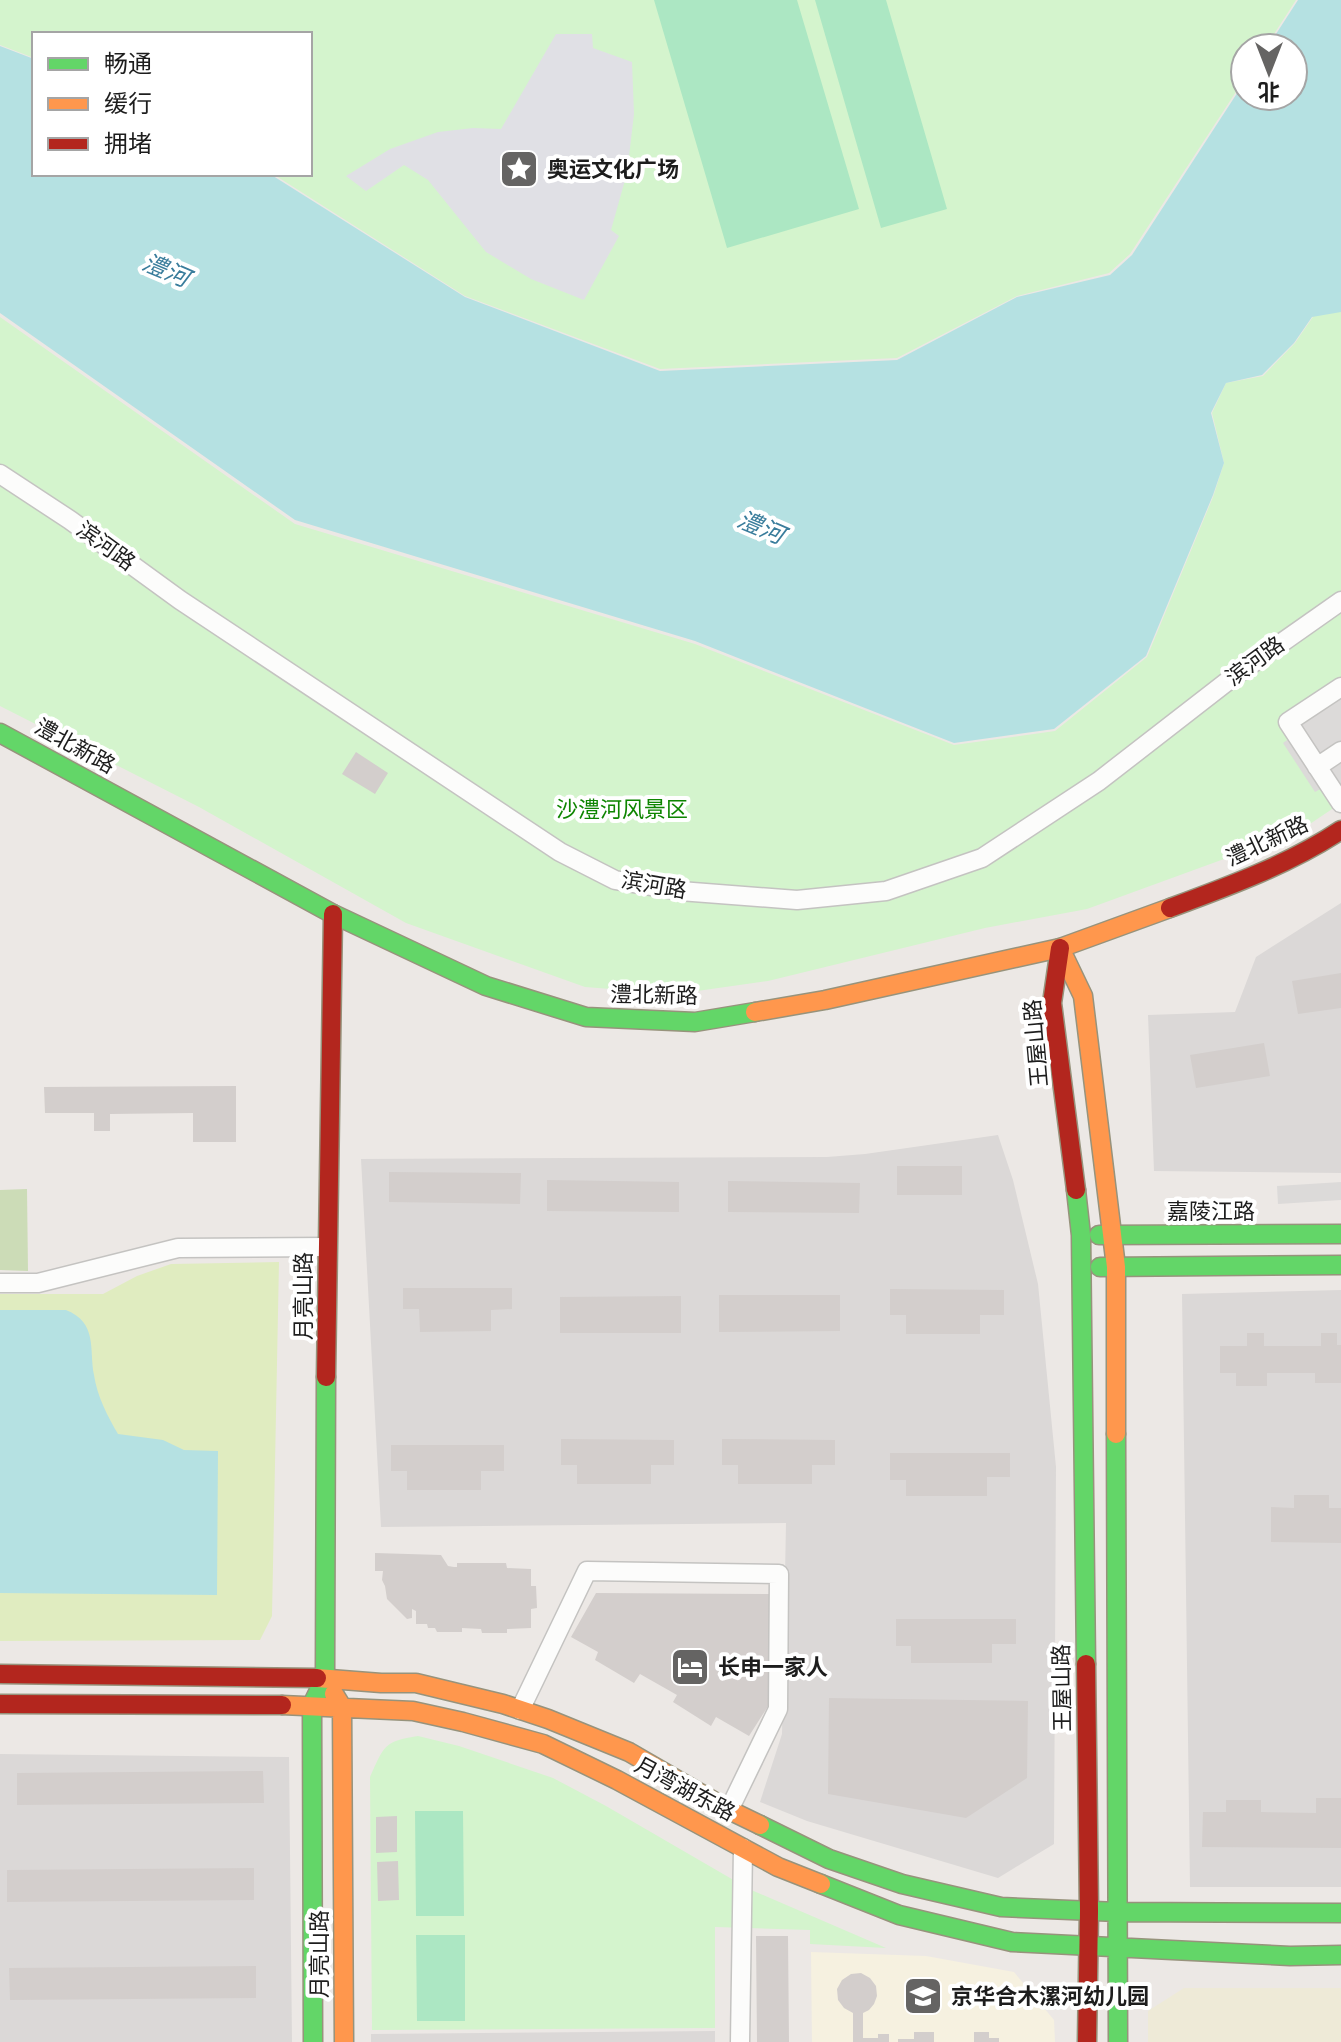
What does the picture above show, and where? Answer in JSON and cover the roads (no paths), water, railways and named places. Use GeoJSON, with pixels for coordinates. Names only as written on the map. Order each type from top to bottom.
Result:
{"type":"FeatureCollection","features":[{"type":"Feature","properties":{"kind":"street","name":"滨河路"},"geometry":{"type":"LineString","coordinates":[[0,474],[70,520],[180,600],[560,852],[615,880],[680,891],[797,900],[886,891],[982,858],[1099,781],[1233,677],[1341,601]]}},
{"type":"Feature","properties":{"kind":"street"},"geometry":{"type":"LineString","coordinates":[[1341,687],[1288,722],[1341,803]]}},
{"type":"Feature","properties":{"kind":"street","name":"澧北新路"},"geometry":{"type":"LineString","coordinates":[[0,733],[333,914],[486,986],[586,1017],[695,1022],[825,1000],[1060,948],[1215,891],[1316,847],[1341,830]]}},
{"type":"Feature","properties":{"kind":"street"},"geometry":{"type":"LineString","coordinates":[[1317,767],[1341,751]]}},
{"type":"Feature","properties":{"kind":"street","name":"月亮山路"},"geometry":{"type":"LineString","coordinates":[[313,2042],[312,1705],[325,1678],[327,1247],[333,914]]}},
{"type":"Feature","properties":{"kind":"street"},"geometry":{"type":"LineString","coordinates":[[1060,948],[1083,996],[1116,1267],[1118,2042]]}},
{"type":"Feature","properties":{"kind":"street","name":"王屋山路"},"geometry":{"type":"LineString","coordinates":[[1060,948],[1052,1003],[1081,1235],[1089,1911],[1087,2042]]}},
{"type":"Feature","properties":{"kind":"street","name":"嘉陵江路"},"geometry":{"type":"LineString","coordinates":[[1081,1235],[1341,1234]]}},
{"type":"Feature","properties":{"kind":"street"},"geometry":{"type":"LineString","coordinates":[[0,1283],[38,1283],[178,1248],[327,1247]]}},
{"type":"Feature","properties":{"kind":"street"},"geometry":{"type":"LineString","coordinates":[[1081,1267],[1341,1265]]}},
{"type":"Feature","properties":{"kind":"street"},"geometry":{"type":"LineString","coordinates":[[520,1710],[587,1571],[779,1574],[778,1709],[729,1810]]}},
{"type":"Feature","properties":{"kind":"street","name":"月湾湖东路"},"geometry":{"type":"LineString","coordinates":[[0,1674],[325,1678],[416,1683],[548,1719],[629,1752],[729,1810],[829,1859],[902,1884],[1001,1907],[1118,1912],[1341,1913]]}},
{"type":"Feature","properties":{"kind":"street"},"geometry":{"type":"LineString","coordinates":[[325,1678],[342,1707]]}},
{"type":"Feature","properties":{"kind":"street","name":"月湾湖东路"},"geometry":{"type":"LineString","coordinates":[[0,1704],[312,1705],[413,1711],[543,1744],[617,1780],[778,1867],[899,1915],[1012,1942],[1290,1956],[1341,1955]]}},
{"type":"Feature","properties":{"kind":"street","name":"月亮山路"},"geometry":{"type":"LineString","coordinates":[[342,1707],[344,2042]]}},
{"type":"Feature","properties":{"kind":"street"},"geometry":{"type":"LineString","coordinates":[[740,2042],[743,1848]]}},
{"type":"Feature","properties":{"kind":"water","name":"澧河"},"geometry":{"type":"Polygon","coordinates":[[[1298,0],[1341,0],[1341,312],[1312,317],[1294,343],[1262,375],[1226,383],[1211,413],[1224,463],[1146,656],[1054,729],[954,743],[695,641],[295,520],[0,313],[0,46],[32,58],[32,176],[273,176],[465,297],[660,371],[897,360],[1017,297],[1110,275],[1132,255],[1229,106],[1229,112],[1309,112],[1309,32],[1277,32],[1298,0]]]}},
{"type":"Feature","properties":{"kind":"water"},"geometry":{"type":"Polygon","coordinates":[[[0,1310],[66,1310],[83,1322],[90,1338],[98,1391],[118,1434],[163,1440],[184,1450],[218,1451],[217,1595],[0,1593],[0,1310]]]}},
{"type":"Feature","properties":{"kind":"place","name":"奥运文化广场"},"geometry":{"type":"Point","coordinates":[519,169]}},
{"type":"Feature","properties":{"kind":"place","name":"长申一家人"},"geometry":{"type":"Point","coordinates":[690,1667]}},
{"type":"Feature","properties":{"kind":"place","name":"京华合木漯河幼儿园"},"geometry":{"type":"Point","coordinates":[923,1996]}},
{"type":"Feature","properties":{"kind":"park label","name":"沙澧河风景区"},"geometry":{"type":"Point","coordinates":[622,809]}}]}
